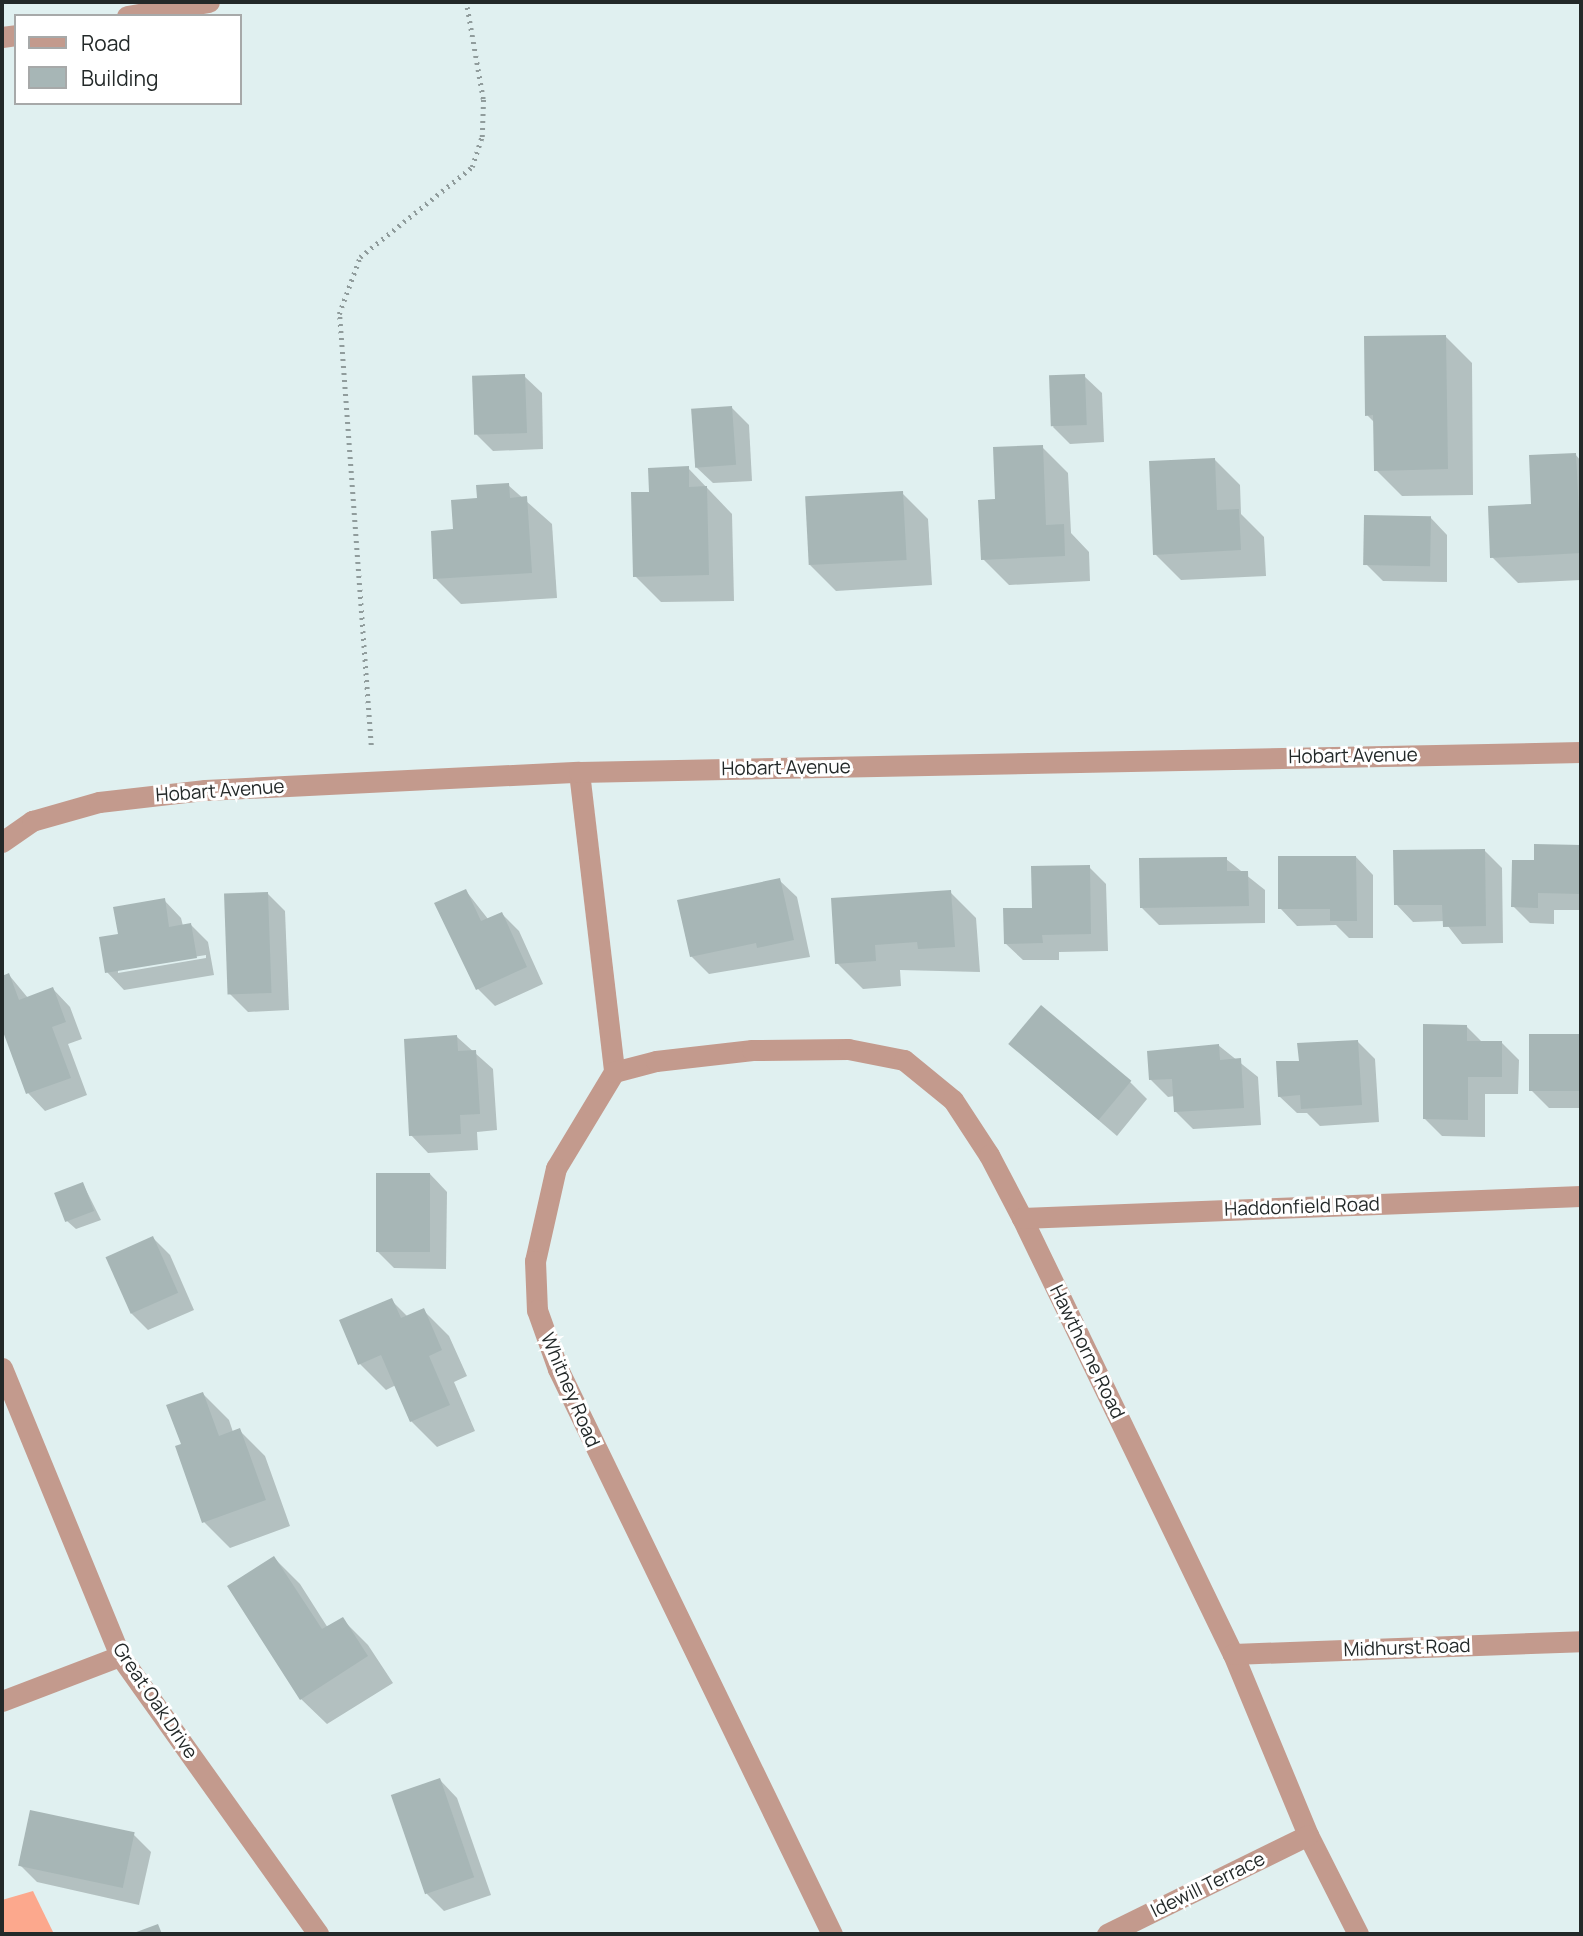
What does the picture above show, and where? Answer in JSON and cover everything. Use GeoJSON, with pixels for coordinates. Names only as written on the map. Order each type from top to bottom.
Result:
{"type":"FeatureCollection","features":[{"type":"Feature","properties":{"kind":"street"},"geometry":{"type":"LineString","coordinates":[[139,14],[209,2]]}},
{"type":"Feature","properties":{"kind":"street","name":"Hobart Avenue"},"geometry":{"type":"LineString","coordinates":[[2,842],[32,821],[99,802],[205,790],[579,772],[1581,752]]}},
{"type":"Feature","properties":{"kind":"street"},"geometry":{"type":"LineString","coordinates":[[579,772],[614,1072]]}},
{"type":"Feature","properties":{"kind":"street","name":"Hawthorne Road"},"geometry":{"type":"LineString","coordinates":[[614,1072],[656,1061],[805,1047],[848,1049],[904,1060],[953,1100],[989,1155],[1022,1218],[1233,1654],[1308,1835],[1358,1934]]}},
{"type":"Feature","properties":{"kind":"street","name":"Whitney Road"},"geometry":{"type":"LineString","coordinates":[[614,1072],[556,1168],[535,1261],[537,1310],[569,1394],[832,1934]]}},
{"type":"Feature","properties":{"kind":"street","name":"Haddonfield Road"},"geometry":{"type":"LineString","coordinates":[[1022,1218],[1581,1196]]}},
{"type":"Feature","properties":{"kind":"street","name":"Great Oak Drive"},"geometry":{"type":"LineString","coordinates":[[2,1368],[120,1656],[318,1934]]}},
{"type":"Feature","properties":{"kind":"street","name":"Midhurst Road"},"geometry":{"type":"LineString","coordinates":[[1233,1654],[1581,1641]]}},
{"type":"Feature","properties":{"kind":"street"},"geometry":{"type":"LineString","coordinates":[[2,1701],[120,1656]]}},
{"type":"Feature","properties":{"kind":"street","name":"Idewill Terrace"},"geometry":{"type":"LineString","coordinates":[[1107,1934],[1308,1835]]}},
{"type":"Feature","properties":{"kind":"path"},"geometry":{"type":"LineString","coordinates":[[371,745],[339,314],[360,257],[472,167],[482,137],[483,99],[466,2]]}},
{"type":"Feature","properties":{"kind":"shaded area"},"geometry":{"type":"Polygon","coordinates":[[[33,1891],[54,1934],[2,1934],[2,1900],[33,1891]]]}},
{"type":"Feature","properties":{"kind":"building"},"geometry":{"type":"Polygon","coordinates":[[[1446,335],[1448,469],[1374,471],[1373,415],[1365,416],[1364,336],[1446,335]]]}},
{"type":"Feature","properties":{"kind":"building"},"geometry":{"type":"Polygon","coordinates":[[[525,374],[527,433],[474,435],[472,376],[525,374]]]}},
{"type":"Feature","properties":{"kind":"building"},"geometry":{"type":"Polygon","coordinates":[[[1085,374],[1087,425],[1051,426],[1049,375],[1085,374]]]}},
{"type":"Feature","properties":{"kind":"building"},"geometry":{"type":"Polygon","coordinates":[[[732,406],[736,465],[695,468],[691,409],[732,406]]]}},
{"type":"Feature","properties":{"kind":"building"},"geometry":{"type":"Polygon","coordinates":[[[1043,445],[1046,525],[1064,524],[1065,556],[981,560],[978,500],[995,499],[993,447],[1043,445]]]}},
{"type":"Feature","properties":{"kind":"building"},"geometry":{"type":"Polygon","coordinates":[[[1576,453],[1581,553],[1490,558],[1488,506],[1531,504],[1529,455],[1576,453]]]}},
{"type":"Feature","properties":{"kind":"building"},"geometry":{"type":"Polygon","coordinates":[[[1215,458],[1217,510],[1239,509],[1241,550],[1153,555],[1149,461],[1215,458]]]}},
{"type":"Feature","properties":{"kind":"building"},"geometry":{"type":"Polygon","coordinates":[[[689,466],[689,487],[707,486],[709,575],[633,577],[631,492],[649,492],[648,468],[689,466]]]}},
{"type":"Feature","properties":{"kind":"building"},"geometry":{"type":"Polygon","coordinates":[[[509,483],[510,498],[527,496],[532,573],[433,579],[431,531],[453,529],[451,500],[477,498],[476,485],[509,483]]]}},
{"type":"Feature","properties":{"kind":"building"},"geometry":{"type":"Polygon","coordinates":[[[903,491],[907,560],[809,565],[805,496],[903,491]]]}},
{"type":"Feature","properties":{"kind":"building"},"geometry":{"type":"Polygon","coordinates":[[[1364,515],[1431,516],[1430,566],[1363,565],[1364,515]]]}},
{"type":"Feature","properties":{"kind":"building"},"geometry":{"type":"Polygon","coordinates":[[[1534,844],[1581,845],[1581,894],[1538,893],[1538,908],[1511,907],[1512,860],[1534,860],[1534,844]]]}},
{"type":"Feature","properties":{"kind":"building"},"geometry":{"type":"Polygon","coordinates":[[[1485,849],[1486,926],[1443,927],[1442,905],[1394,905],[1393,850],[1485,849]]]}},
{"type":"Feature","properties":{"kind":"building"},"geometry":{"type":"Polygon","coordinates":[[[1278,856],[1356,856],[1357,921],[1330,921],[1330,909],[1278,909],[1278,856]]]}},
{"type":"Feature","properties":{"kind":"building"},"geometry":{"type":"Polygon","coordinates":[[[1227,857],[1227,871],[1248,871],[1249,906],[1140,908],[1139,858],[1227,857]]]}},
{"type":"Feature","properties":{"kind":"building"},"geometry":{"type":"Polygon","coordinates":[[[1090,865],[1091,934],[1042,935],[1043,943],[1004,944],[1003,908],[1032,908],[1031,866],[1090,865]]]}},
{"type":"Feature","properties":{"kind":"building"},"geometry":{"type":"Polygon","coordinates":[[[780,878],[794,940],[757,948],[756,943],[690,957],[677,900],[780,878]]]}},
{"type":"Feature","properties":{"kind":"building"},"geometry":{"type":"Polygon","coordinates":[[[466,889],[481,921],[502,912],[527,967],[476,990],[434,903],[466,889]]]}},
{"type":"Feature","properties":{"kind":"building"},"geometry":{"type":"Polygon","coordinates":[[[951,890],[955,947],[918,949],[917,942],[875,945],[876,961],[835,964],[831,898],[951,890]]]}},
{"type":"Feature","properties":{"kind":"building"},"geometry":{"type":"Polygon","coordinates":[[[268,892],[272,993],[228,994],[224,894],[268,892]]]}},
{"type":"Feature","properties":{"kind":"building"},"geometry":{"type":"Polygon","coordinates":[[[165,898],[169,927],[191,923],[197,958],[105,973],[99,937],[118,934],[113,907],[165,898]]]}},
{"type":"Feature","properties":{"kind":"building"},"geometry":{"type":"Polygon","coordinates":[[[9,973],[19,1000],[53,987],[66,1022],[52,1027],[71,1078],[26,1094],[2,1029],[2,976],[9,973]]]}},
{"type":"Feature","properties":{"kind":"building"},"geometry":{"type":"Polygon","coordinates":[[[1041,1005],[1131,1081],[1099,1120],[1008,1044],[1041,1005]]]}},
{"type":"Feature","properties":{"kind":"building"},"geometry":{"type":"Polygon","coordinates":[[[1423,1024],[1467,1025],[1467,1041],[1502,1041],[1502,1077],[1468,1077],[1468,1120],[1423,1119],[1423,1024]]]}},
{"type":"Feature","properties":{"kind":"building"},"geometry":{"type":"Polygon","coordinates":[[[1529,1034],[1581,1034],[1581,1091],[1529,1091],[1529,1034]]]}},
{"type":"Feature","properties":{"kind":"building"},"geometry":{"type":"Polygon","coordinates":[[[457,1035],[458,1051],[476,1050],[480,1114],[460,1115],[461,1134],[409,1136],[404,1039],[457,1035]]]}},
{"type":"Feature","properties":{"kind":"building"},"geometry":{"type":"Polygon","coordinates":[[[1358,1040],[1362,1105],[1301,1109],[1300,1095],[1278,1097],[1276,1061],[1299,1061],[1297,1043],[1358,1040]]]}},
{"type":"Feature","properties":{"kind":"building"},"geometry":{"type":"Polygon","coordinates":[[[1219,1044],[1220,1060],[1241,1058],[1244,1108],[1174,1112],[1172,1079],[1149,1080],[1147,1051],[1219,1044]]]}},
{"type":"Feature","properties":{"kind":"building"},"geometry":{"type":"Polygon","coordinates":[[[376,1173],[430,1173],[430,1252],[376,1252],[376,1173]]]}},
{"type":"Feature","properties":{"kind":"building"},"geometry":{"type":"Polygon","coordinates":[[[83,1182],[94,1211],[65,1222],[54,1193],[83,1182]]]}},
{"type":"Feature","properties":{"kind":"building"},"geometry":{"type":"Polygon","coordinates":[[[153,1236],[178,1293],[131,1314],[105,1257],[153,1236]]]}},
{"type":"Feature","properties":{"kind":"building"},"geometry":{"type":"Polygon","coordinates":[[[392,1298],[401,1318],[424,1308],[442,1350],[429,1356],[450,1405],[410,1422],[381,1355],[358,1365],[339,1320],[392,1298]]]}},
{"type":"Feature","properties":{"kind":"building"},"geometry":{"type":"Polygon","coordinates":[[[203,1392],[219,1436],[240,1428],[266,1500],[202,1523],[175,1446],[181,1444],[166,1405],[203,1392]]]}},
{"type":"Feature","properties":{"kind":"building"},"geometry":{"type":"Polygon","coordinates":[[[274,1556],[322,1629],[343,1617],[368,1656],[300,1700],[227,1586],[274,1556]]]}},
{"type":"Feature","properties":{"kind":"building"},"geometry":{"type":"Polygon","coordinates":[[[440,1778],[474,1877],[425,1894],[391,1795],[440,1778]]]}},
{"type":"Feature","properties":{"kind":"building"},"geometry":{"type":"Polygon","coordinates":[[[30,1810],[135,1832],[123,1888],[18,1866],[30,1810]]]}},
{"type":"Feature","properties":{"kind":"building"},"geometry":{"type":"Polygon","coordinates":[[[158,1924],[162,1934],[131,1934],[158,1924]]]}}]}
